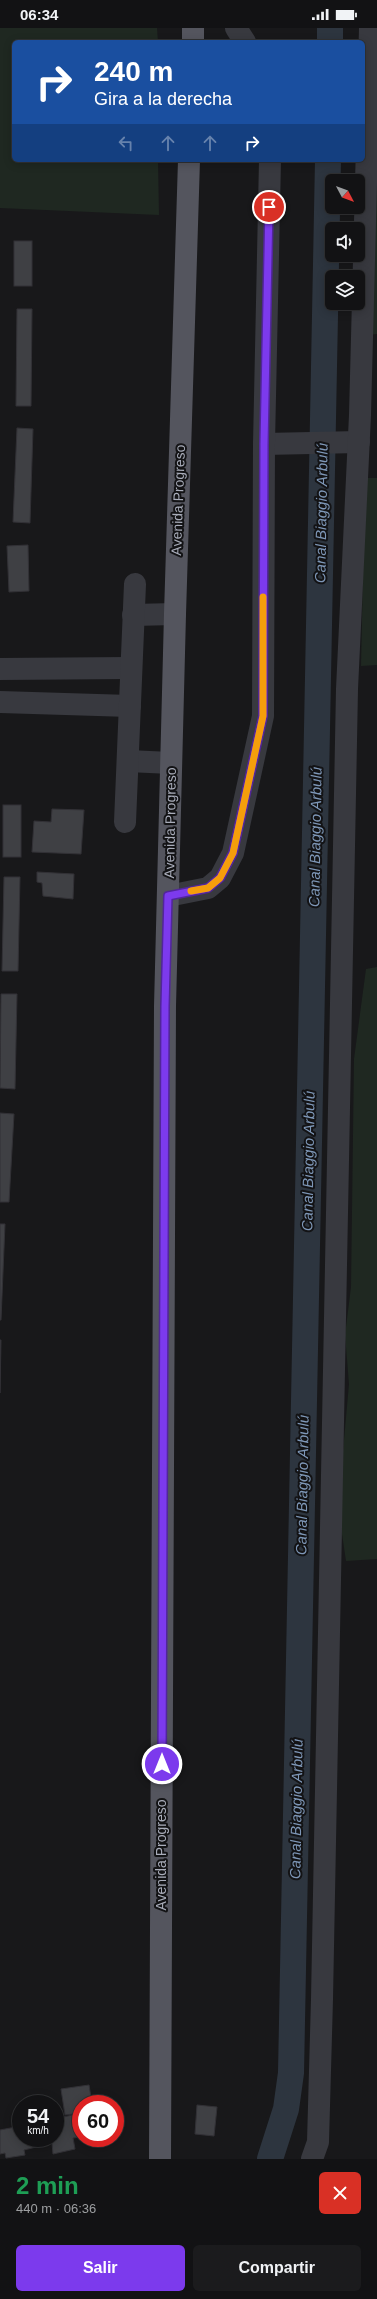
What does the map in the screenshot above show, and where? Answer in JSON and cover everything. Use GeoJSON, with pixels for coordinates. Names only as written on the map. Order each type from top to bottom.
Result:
{"type":"FeatureCollection","features":[{"type":"Feature","properties":{"kind":"main road"},"geometry":{"type":"LineString","coordinates":[[193,28],[193,40]]}},
{"type":"Feature","properties":{"kind":"main road","name":"Avenida Progreso"},"geometry":{"type":"LineString","coordinates":[[160,2159],[165,1006],[189,162]]}},
{"type":"Feature","properties":{"kind":"street"},"geometry":{"type":"LineString","coordinates":[[236,28],[244,40]]}},
{"type":"Feature","properties":{"kind":"street"},"geometry":{"type":"LineString","coordinates":[[312,2159],[318,2142],[322,1999],[347,689],[359,442],[370,28]]}},
{"type":"Feature","properties":{"kind":"street"},"geometry":{"type":"LineString","coordinates":[[168,896],[208,888],[220,878],[233,853],[263,716],[264,444],[270,162]]}},
{"type":"Feature","properties":{"kind":"street"},"geometry":{"type":"LineString","coordinates":[[264,444],[359,442]]}},
{"type":"Feature","properties":{"kind":"street"},"geometry":{"type":"LineString","coordinates":[[125,822],[130,706],[130,668],[135,584]]}},
{"type":"Feature","properties":{"kind":"street"},"geometry":{"type":"LineString","coordinates":[[133,615],[175,614]]}},
{"type":"Feature","properties":{"kind":"street"},"geometry":{"type":"LineString","coordinates":[[0,669],[130,668]]}},
{"type":"Feature","properties":{"kind":"street"},"geometry":{"type":"LineString","coordinates":[[0,702],[130,706]]}},
{"type":"Feature","properties":{"kind":"street"},"geometry":{"type":"LineString","coordinates":[[128,761],[171,763]]}},
{"type":"Feature","properties":{"kind":"shaded area"},"geometry":{"type":"Polygon","coordinates":[[[0,28],[157,28],[158,40],[12,40],[12,162],[158,162],[159,215],[0,208],[0,28]]]}},
{"type":"Feature","properties":{"kind":"shaded area"},"geometry":{"type":"Polygon","coordinates":[[[377,150],[377,334],[368,335],[377,150]]]}},
{"type":"Feature","properties":{"kind":"shaded area"},"geometry":{"type":"Polygon","coordinates":[[[365,478],[377,478],[377,665],[361,666],[365,478]]]}},
{"type":"Feature","properties":{"kind":"shaded area"},"geometry":{"type":"Polygon","coordinates":[[[377,967],[377,1559],[346,1561],[338,1507],[349,1384],[345,1335],[351,1287],[354,1059],[366,969],[377,967]]]}},
{"type":"Feature","properties":{"kind":"building"},"geometry":{"type":"Polygon","coordinates":[[[14,241],[32,241],[32,286],[14,286],[14,241]]]}},
{"type":"Feature","properties":{"kind":"building"},"geometry":{"type":"Polygon","coordinates":[[[17,309],[32,309],[31,406],[16,406],[17,309]]]}},
{"type":"Feature","properties":{"kind":"building"},"geometry":{"type":"Polygon","coordinates":[[[17,428],[33,429],[30,523],[13,522],[17,428]]]}},
{"type":"Feature","properties":{"kind":"building"},"geometry":{"type":"Polygon","coordinates":[[[28,545],[29,591],[9,592],[7,546],[28,545]]]}},
{"type":"Feature","properties":{"kind":"building"},"geometry":{"type":"Polygon","coordinates":[[[3,805],[21,805],[21,857],[3,857],[3,805]]]}},
{"type":"Feature","properties":{"kind":"building"},"geometry":{"type":"Polygon","coordinates":[[[52,809],[84,810],[81,854],[32,852],[34,821],[51,822],[52,809]]]}},
{"type":"Feature","properties":{"kind":"building"},"geometry":{"type":"Polygon","coordinates":[[[37,872],[74,874],[73,899],[43,896],[42,883],[37,882],[37,872]]]}},
{"type":"Feature","properties":{"kind":"building"},"geometry":{"type":"Polygon","coordinates":[[[4,877],[20,877],[18,971],[2,971],[4,877]]]}},
{"type":"Feature","properties":{"kind":"building"},"geometry":{"type":"Polygon","coordinates":[[[1,994],[17,994],[15,1089],[0,1088],[1,994]]]}},
{"type":"Feature","properties":{"kind":"building"},"geometry":{"type":"Polygon","coordinates":[[[0,1113],[14,1114],[9,1202],[0,1202],[0,1113]]]}},
{"type":"Feature","properties":{"kind":"building"},"geometry":{"type":"Polygon","coordinates":[[[0,1224],[5,1224],[1,1320],[0,1320],[0,1224]]]}},
{"type":"Feature","properties":{"kind":"building"},"geometry":{"type":"Polygon","coordinates":[[[0,1340],[1,1340],[0,1393],[0,1340]]]}},
{"type":"Feature","properties":{"kind":"building"},"geometry":{"type":"Polygon","coordinates":[[[89,2085],[91,2095],[72,2095],[72,2114],[65,2115],[64,2095],[62,2095],[61,2089],[89,2085]]]}},
{"type":"Feature","properties":{"kind":"building"},"geometry":{"type":"Polygon","coordinates":[[[197,2105],[217,2107],[214,2136],[195,2134],[197,2105]]]}},
{"type":"Feature","properties":{"kind":"building"},"geometry":{"type":"Polygon","coordinates":[[[72,2115],[72,2147],[75,2147],[75,2149],[53,2154],[52,2147],[64,2147],[64,2117],[72,2115]]]}},
{"type":"Feature","properties":{"kind":"building"},"geometry":{"type":"Polygon","coordinates":[[[12,2128],[12,2147],[36,2147],[24,2150],[25,2155],[6,2158],[5,2153],[0,2154],[0,2130],[12,2128]]]}},
{"type":"Feature","properties":{"kind":"waterway","name":"Canal Biaggio Arbulú"},"geometry":{"type":"LineString","coordinates":[[330,28],[330,40]]}},
{"type":"Feature","properties":{"kind":"waterway","name":"Canal Biaggio Arbulú"},"geometry":{"type":"LineString","coordinates":[[270,2159],[286,2109],[291,2073],[328,162]]}},
{"type":"Feature","properties":{"kind":"slow traffic"},"geometry":{"type":"LineString","coordinates":[[191,891],[208,888],[220,878],[233,853],[263,716],[263,597]]}},
{"type":"Feature","properties":{"kind":"route"},"geometry":{"type":"LineString","coordinates":[[162,1764],[165,1006],[168,896],[208,888],[220,878],[233,853],[263,716],[264,444],[269,207]]}}]}
